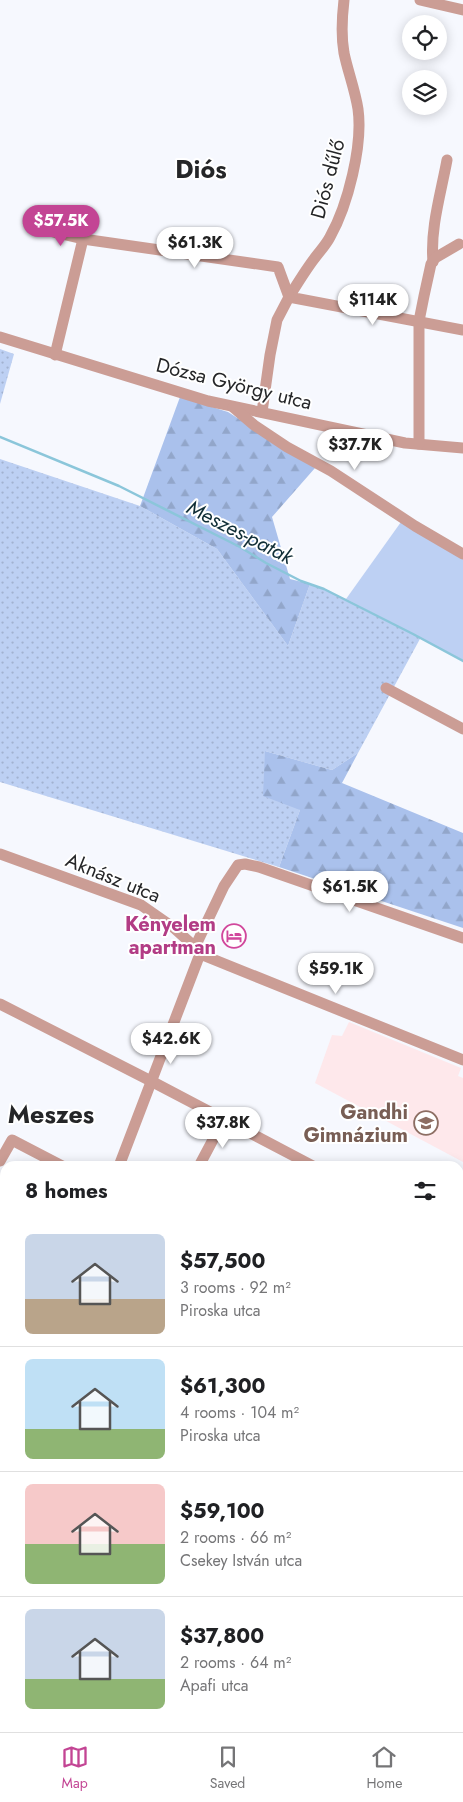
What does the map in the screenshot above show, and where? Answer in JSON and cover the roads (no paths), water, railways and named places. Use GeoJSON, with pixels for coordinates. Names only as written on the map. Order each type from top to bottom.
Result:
{"type":"FeatureCollection","features":[{"type":"Feature","properties":{"kind":"street","name":"Diós dűlő"},"geometry":{"type":"LineString","coordinates":[[262,412],[270,355],[278,320],[299,279],[330,238],[340,216],[357,152],[359,134],[358,109],[344,52],[342,12],[344,0]]}},
{"type":"Feature","properties":{"kind":"street"},"geometry":{"type":"LineString","coordinates":[[420,0],[463,10]]}},
{"type":"Feature","properties":{"kind":"street"},"geometry":{"type":"LineString","coordinates":[[419,444],[419,321],[433,262],[431,248],[447,160]]}},
{"type":"Feature","properties":{"kind":"street"},"geometry":{"type":"LineString","coordinates":[[45,230],[83,239],[278,267],[289,297],[463,330]]}},
{"type":"Feature","properties":{"kind":"street"},"geometry":{"type":"LineString","coordinates":[[54,355],[83,239]]}},
{"type":"Feature","properties":{"kind":"street"},"geometry":{"type":"LineString","coordinates":[[433,262],[448,249],[459,244]]}},
{"type":"Feature","properties":{"kind":"street","name":"Dózsa György utca"},"geometry":{"type":"LineString","coordinates":[[0,338],[208,401],[405,443],[463,448]]}},
{"type":"Feature","properties":{"kind":"street"},"geometry":{"type":"LineString","coordinates":[[234,407],[254,425],[287,447],[331,471],[407,521],[463,554]]}},
{"type":"Feature","properties":{"kind":"street"},"geometry":{"type":"LineString","coordinates":[[386,688],[463,729]]}},
{"type":"Feature","properties":{"kind":"street","name":"Aknász utca"},"geometry":{"type":"LineString","coordinates":[[0,854],[141,905],[174,928],[198,951],[463,1060]]}},
{"type":"Feature","properties":{"kind":"street"},"geometry":{"type":"LineString","coordinates":[[121,1161],[198,951],[224,886],[238,865],[245,864],[259,867],[463,938]]}},
{"type":"Feature","properties":{"kind":"street"},"geometry":{"type":"LineString","coordinates":[[0,1004],[304,1161]]}},
{"type":"Feature","properties":{"kind":"street"},"geometry":{"type":"LineString","coordinates":[[202,1161],[224,1119]]}},
{"type":"Feature","properties":{"kind":"street"},"geometry":{"type":"LineString","coordinates":[[1,1161],[12,1140],[51,1161]]}},
{"type":"Feature","properties":{"kind":"waterway","name":"Meszes-patak"},"geometry":{"type":"LineString","coordinates":[[0,437],[119,486],[240,547],[301,581],[324,589],[463,661]]}},
{"type":"Feature","properties":{"kind":"place","name":"Kényelem apartman"},"geometry":{"type":"Point","coordinates":[234,936]}},
{"type":"Feature","properties":{"kind":"place","name":"Gandhi Gimnázium"},"geometry":{"type":"Point","coordinates":[426,1123]}},
{"type":"Feature","properties":{"kind":"district","name":"Diós"},"geometry":{"type":"Point","coordinates":[201,169]}},
{"type":"Feature","properties":{"kind":"district","name":"Meszes"},"geometry":{"type":"Point","coordinates":[51,1114]}}]}
